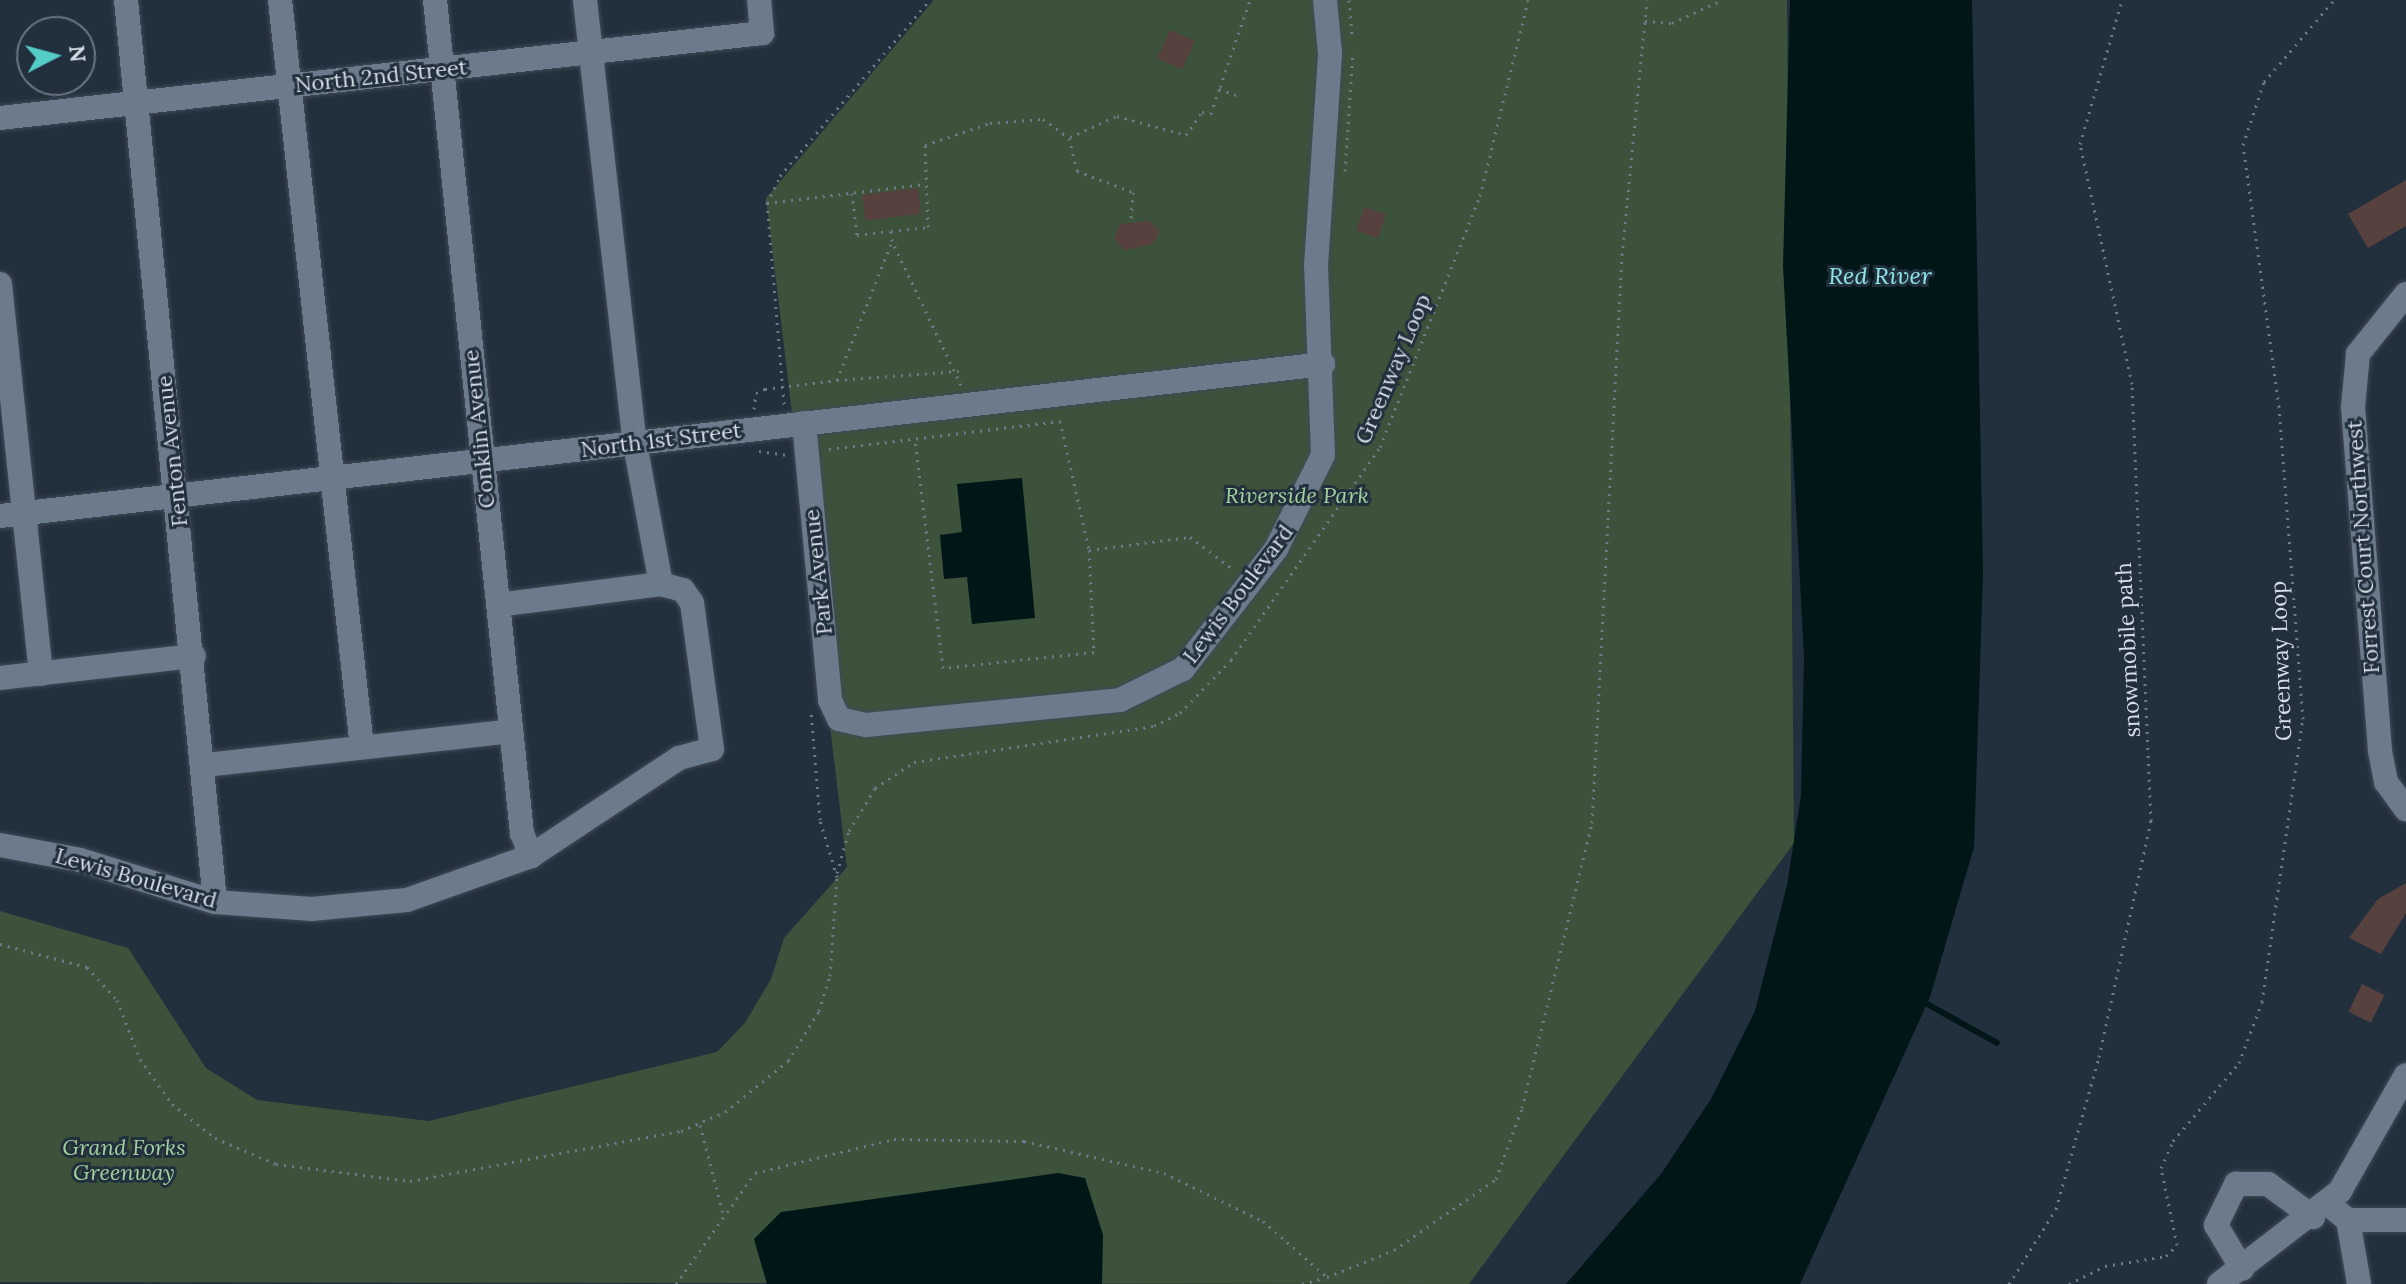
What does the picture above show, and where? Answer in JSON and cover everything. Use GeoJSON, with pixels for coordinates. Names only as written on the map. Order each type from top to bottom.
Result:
{"type":"FeatureCollection","features":[{"type":"Feature","properties":{"kind":"street","name":"Fenton Avenue"},"geometry":{"type":"LineString","coordinates":[[126,0],[205,765],[215,902]]}},
{"type":"Feature","properties":{"kind":"street"},"geometry":{"type":"LineString","coordinates":[[280,0],[335,478],[362,747]]}},
{"type":"Feature","properties":{"kind":"street","name":"Conklin Avenue"},"geometry":{"type":"LineString","coordinates":[[435,0],[522,833],[531,856]]}},
{"type":"Feature","properties":{"kind":"street"},"geometry":{"type":"LineString","coordinates":[[498,605],[661,584],[635,444],[585,0]]}},
{"type":"Feature","properties":{"kind":"street","name":"North 2nd Street"},"geometry":{"type":"LineString","coordinates":[[0,118],[762,33],[759,0]]}},
{"type":"Feature","properties":{"kind":"street","name":"Lewis Boulevard"},"geometry":{"type":"LineString","coordinates":[[839,719],[866,725],[1120,700],[1162,685],[1220,627],[1314,483],[1323,455],[1323,364],[1316,266],[1330,53],[1325,0]]}},
{"type":"Feature","properties":{"kind":"street"},"geometry":{"type":"LineString","coordinates":[[0,284],[11,514],[41,674]]}},
{"type":"Feature","properties":{"kind":"street","name":"Forrest Court Northwest"},"geometry":{"type":"LineString","coordinates":[[2406,294],[2358,354],[2353,407],[2380,751],[2386,782],[2406,810]]}},
{"type":"Feature","properties":{"kind":"street","name":"North 1st Street"},"geometry":{"type":"LineString","coordinates":[[11,514],[1323,364]]}},
{"type":"Feature","properties":{"kind":"street","name":"Park Avenue"},"geometry":{"type":"LineString","coordinates":[[804,423],[830,700],[839,719]]}},
{"type":"Feature","properties":{"kind":"street","name":"Lewis Boulevard"},"geometry":{"type":"LineString","coordinates":[[0,845],[80,860],[215,902],[312,909],[407,900],[531,856],[679,758],[712,749],[692,603],[683,590],[661,584]]}},
{"type":"Feature","properties":{"kind":"street"},"geometry":{"type":"LineString","coordinates":[[0,678],[194,656]]}},
{"type":"Feature","properties":{"kind":"street"},"geometry":{"type":"LineString","coordinates":[[205,765],[511,731]]}},
{"type":"Feature","properties":{"kind":"street"},"geometry":{"type":"LineString","coordinates":[[2219,1284],[2320,1210],[2359,1163],[2406,1075]]}},
{"type":"Feature","properties":{"kind":"street"},"geometry":{"type":"LineString","coordinates":[[2242,1269],[2216,1225],[2236,1184],[2257,1180],[2348,1220],[2406,1220]]}},
{"type":"Feature","properties":{"kind":"street"},"geometry":{"type":"LineString","coordinates":[[2348,1220],[2359,1284]]}},
{"type":"Feature","properties":{"kind":"path"},"geometry":{"type":"LineString","coordinates":[[1069,138],[1117,116],[1186,135],[1202,112],[1211,114],[1250,0]]}},
{"type":"Feature","properties":{"kind":"path","name":"Greenway Loop"},"geometry":{"type":"LineString","coordinates":[[837,877],[849,831],[875,788],[914,762],[1154,726],[1180,713],[1231,660],[1380,447],[1480,196],[1528,0]]}},
{"type":"Feature","properties":{"kind":"path"},"geometry":{"type":"LineString","coordinates":[[1302,1284],[1394,1250],[1496,1179],[1522,1108],[1592,823],[1622,255],[1647,0]]}},
{"type":"Feature","properties":{"kind":"path"},"geometry":{"type":"LineString","coordinates":[[1645,21],[1672,23],[1722,0]]}},
{"type":"Feature","properties":{"kind":"path","name":"snowmobile path"},"geometry":{"type":"LineString","coordinates":[[2009,1284],[2056,1209],[2099,1057],[2151,821],[2132,384],[2080,144],[2122,0]]}},
{"type":"Feature","properties":{"kind":"path","name":"Greenway Loop"},"geometry":{"type":"LineString","coordinates":[[2069,1284],[2105,1266],[2166,1256],[2177,1245],[2161,1168],[2173,1141],[2239,1063],[2262,1002],[2303,719],[2279,407],[2243,145],[2264,82],[2334,0]]}},
{"type":"Feature","properties":{"kind":"path"},"geometry":{"type":"LineString","coordinates":[[1219,89],[1239,96]]}},
{"type":"Feature","properties":{"kind":"path"},"geometry":{"type":"LineString","coordinates":[[852,193],[857,235],[928,227],[922,151],[941,135],[1043,119],[1069,138],[1077,171],[1133,192],[1131,221]]}},
{"type":"Feature","properties":{"kind":"path"},"geometry":{"type":"LineString","coordinates":[[767,203],[923,184]]}},
{"type":"Feature","properties":{"kind":"path"},"geometry":{"type":"LineString","coordinates":[[891,231],[892,241],[959,371],[964,405]]}},
{"type":"Feature","properties":{"kind":"path"},"geometry":{"type":"LineString","coordinates":[[837,380],[892,241]]}},
{"type":"Feature","properties":{"kind":"path"},"geometry":{"type":"LineString","coordinates":[[915,439],[943,668],[1094,652],[1089,550],[1060,421],[764,455],[754,429],[756,393],[837,380],[959,371]]}},
{"type":"Feature","properties":{"kind":"path"},"geometry":{"type":"LineString","coordinates":[[1089,550],[1190,537],[1234,570],[1226,581]]}},
{"type":"Feature","properties":{"kind":"path"},"geometry":{"type":"LineString","coordinates":[[700,1125],[723,1213]]}},
{"type":"Feature","properties":{"kind":"path"},"geometry":{"type":"LineString","coordinates":[[676,1284],[723,1213],[755,1173],[894,1139],[1024,1141],[1164,1173],[1263,1221],[1327,1277]]}},
{"type":"Feature","properties":{"kind":"green space","name":"Riverside Park"},"geometry":{"type":"Polygon","coordinates":[[[934,0],[1787,0],[1794,843],[1469,1284],[0,1282],[0,911],[128,948],[206,1068],[257,1100],[429,1121],[717,1052],[745,1023],[771,979],[784,938],[847,867],[766,198],[934,0]]]}},
{"type":"Feature","properties":{"kind":"water","name":"Red River"},"geometry":{"type":"Polygon","coordinates":[[[1790,0],[1972,0],[1983,573],[1974,847],[1930,997],[1800,1284],[1566,1284],[1661,1174],[1711,1099],[1755,1011],[1787,885],[1801,796],[1804,656],[1783,266],[1790,0]]]}},
{"type":"Feature","properties":{"kind":"water"},"geometry":{"type":"Polygon","coordinates":[[[1022,478],[1035,618],[972,624],[967,577],[944,579],[940,535],[962,532],[957,484],[1022,478]]]}},
{"type":"Feature","properties":{"kind":"water"},"geometry":{"type":"Polygon","coordinates":[[[1058,1173],[1085,1178],[1103,1235],[1102,1284],[767,1284],[754,1239],[781,1212],[1058,1173]]]}},
{"type":"Feature","properties":{"kind":"building"},"geometry":{"type":"Polygon","coordinates":[[[1170,30],[1195,41],[1182,69],[1157,58],[1170,30]]]}},
{"type":"Feature","properties":{"kind":"building"},"geometry":{"type":"Polygon","coordinates":[[[2406,180],[2406,226],[2368,248],[2348,214],[2406,180]]]}},
{"type":"Feature","properties":{"kind":"building"},"geometry":{"type":"Polygon","coordinates":[[[918,188],[921,214],[866,221],[862,195],[918,188]]]}},
{"type":"Feature","properties":{"kind":"building"},"geometry":{"type":"Polygon","coordinates":[[[1364,207],[1386,214],[1378,238],[1356,231],[1364,207]]]}},
{"type":"Feature","properties":{"kind":"building"},"geometry":{"type":"Polygon","coordinates":[[[1149,221],[1160,231],[1153,244],[1124,250],[1114,238],[1120,224],[1149,221]]]}},
{"type":"Feature","properties":{"kind":"building"},"geometry":{"type":"Polygon","coordinates":[[[2406,883],[2406,913],[2381,954],[2349,938],[2378,899],[2406,883]]]}},
{"type":"Feature","properties":{"kind":"building"},"geometry":{"type":"Polygon","coordinates":[[[2362,984],[2384,995],[2371,1023],[2348,1012],[2362,984]]]}},
{"type":"Feature","properties":{"kind":"waterway"},"geometry":{"type":"LineString","coordinates":[[1920,1000],[1997,1043]]}},
{"type":"Feature","properties":{"kind":"park label","name":"Grand Forks Greenway"},"geometry":{"type":"Point","coordinates":[124,1160]}}]}
